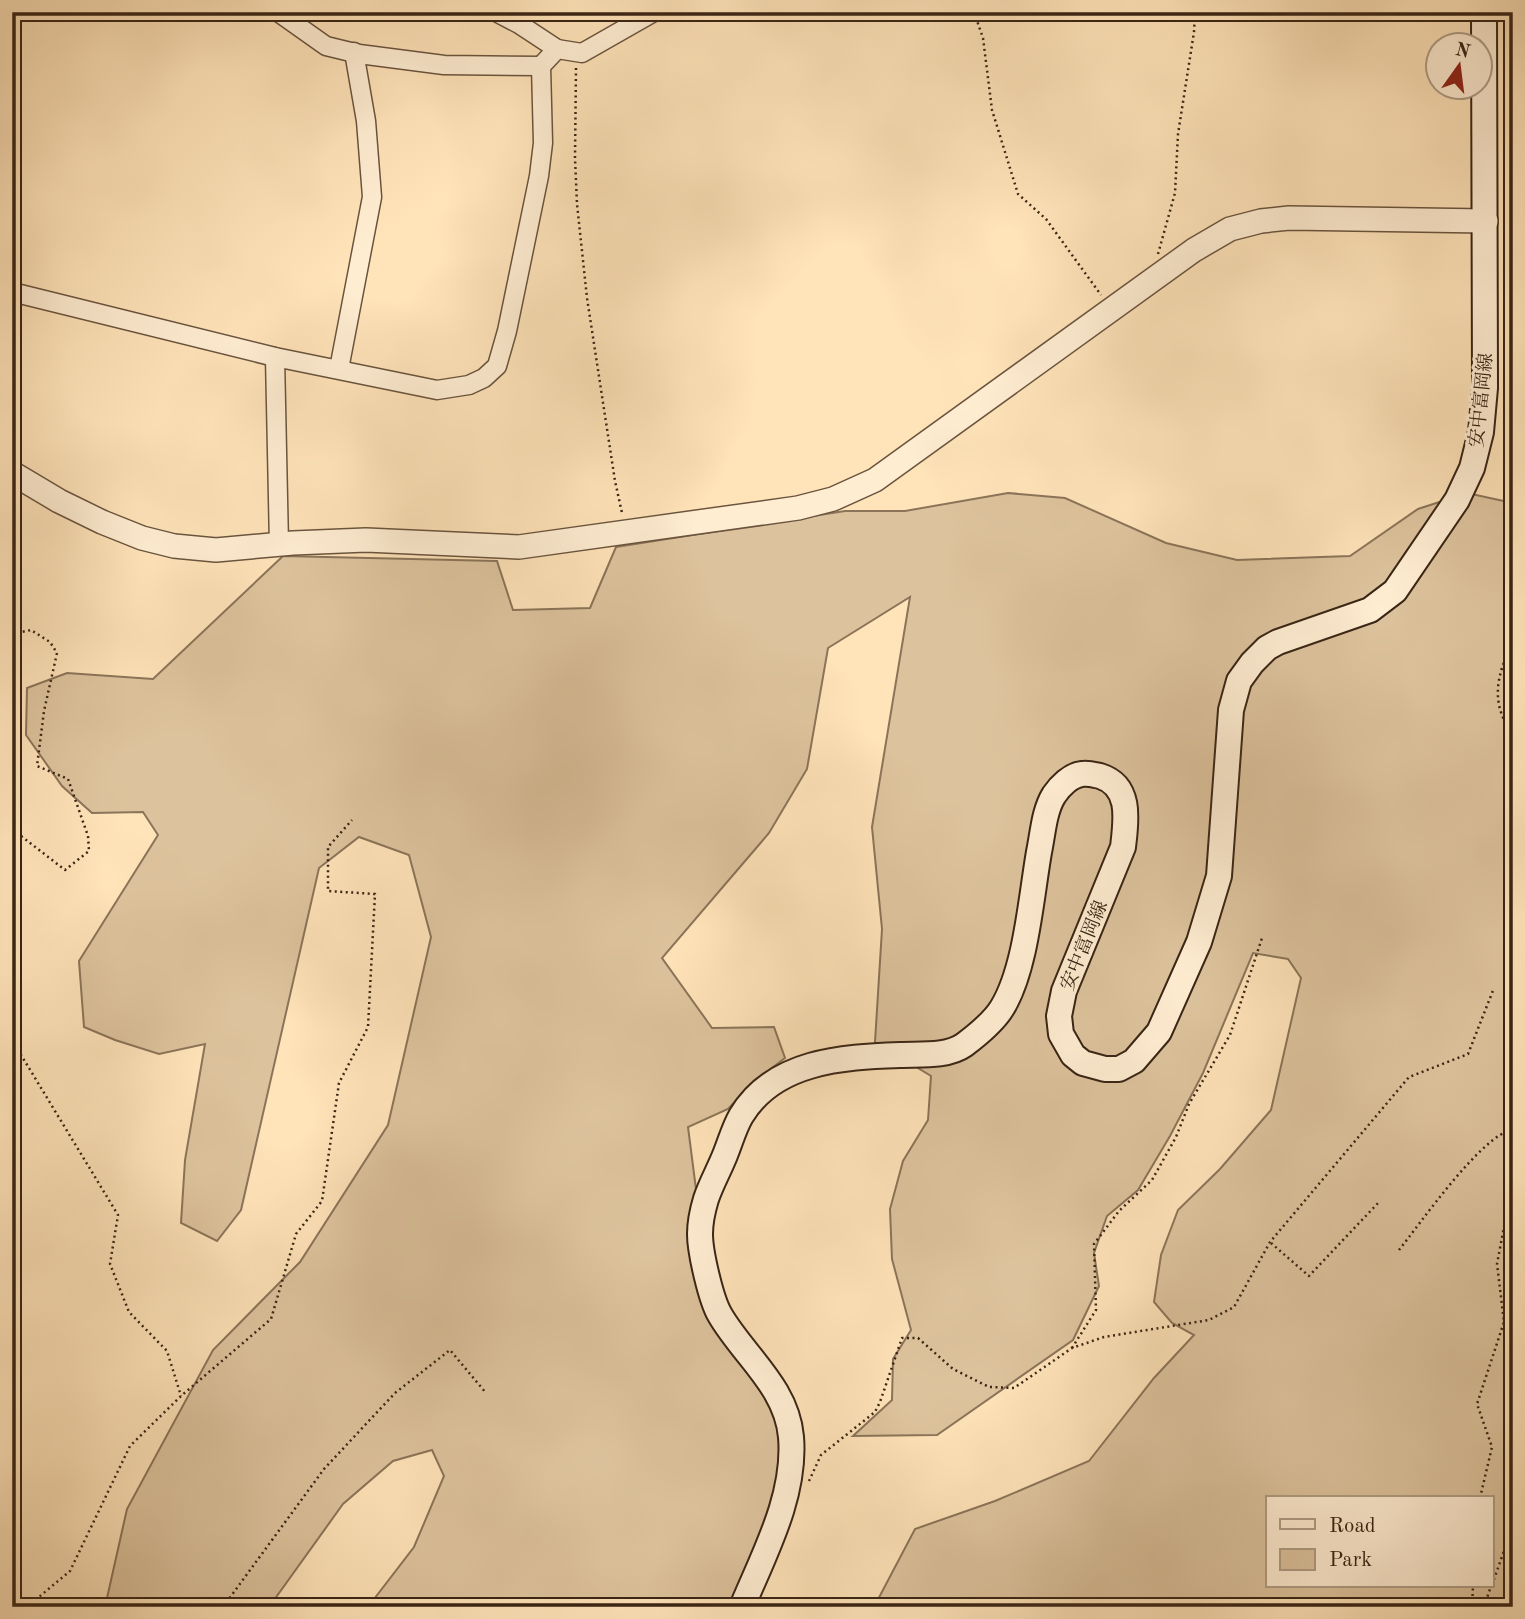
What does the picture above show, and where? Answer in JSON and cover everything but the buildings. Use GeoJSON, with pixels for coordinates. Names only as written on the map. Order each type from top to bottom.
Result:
{"type":"FeatureCollection","features":[{"type":"Feature","properties":{"kind":"main road","name":"安中富岡線"},"geometry":{"type":"LineString","coordinates":[[742,1607],[779,1517],[791,1465],[791,1434],[782,1405],[766,1376],[719,1314],[706,1270],[700,1234],[706,1199],[741,1116],[762,1093],[785,1074],[859,1056],[934,1054],[961,1048],[1001,1010],[1016,973],[1045,820],[1054,795],[1071,778],[1083,774],[1109,779],[1118,788],[1124,799],[1126,821],[1123,847],[1063,991],[1059,1027],[1073,1055],[1093,1067],[1119,1069],[1134,1062],[1159,1032],[1199,942],[1219,876],[1231,710],[1239,681],[1267,648],[1370,610],[1395,591],[1457,500],[1472,468],[1481,432],[1485,388],[1484,12]]}},
{"type":"Feature","properties":{"kind":"street"},"geometry":{"type":"LineString","coordinates":[[278,12],[326,46],[444,65],[541,65],[557,49]]}},
{"type":"Feature","properties":{"kind":"street"},"geometry":{"type":"LineString","coordinates":[[496,12],[520,24],[557,49],[582,53],[654,12]]}},
{"type":"Feature","properties":{"kind":"street"},"geometry":{"type":"LineString","coordinates":[[339,369],[372,197],[366,121],[354,52]]}},
{"type":"Feature","properties":{"kind":"street"},"geometry":{"type":"LineString","coordinates":[[12,292],[275,357],[437,390],[469,385],[484,378],[497,366],[507,331],[539,176],[543,144],[541,65]]}},
{"type":"Feature","properties":{"kind":"street"},"geometry":{"type":"LineString","coordinates":[[12,473],[58,501],[142,538],[174,546],[216,550],[366,540],[519,547],[798,508],[833,499],[875,480],[1155,276],[1230,229],[1261,221],[1289,218],[1486,221]]}},
{"type":"Feature","properties":{"kind":"street"},"geometry":{"type":"LineString","coordinates":[[275,357],[279,545]]}},
{"type":"Feature","properties":{"kind":"path"},"geometry":{"type":"LineString","coordinates":[[974,12],[983,38],[992,110],[1018,194],[1046,219],[1110,309]]}},
{"type":"Feature","properties":{"kind":"path"},"geometry":{"type":"LineString","coordinates":[[1155,276],[1155,262],[1175,193],[1178,134],[1195,12]]}},
{"type":"Feature","properties":{"kind":"path"},"geometry":{"type":"LineString","coordinates":[[582,53],[577,64],[577,204],[587,298],[615,481],[627,533]]}},
{"type":"Feature","properties":{"kind":"path"},"geometry":{"type":"LineString","coordinates":[[12,634],[31,630],[50,642],[57,653],[44,711],[37,766],[68,779],[88,836],[89,851],[65,870],[12,828]]}},
{"type":"Feature","properties":{"kind":"path"},"geometry":{"type":"LineString","coordinates":[[1513,643],[1496,692],[1499,707],[1513,733]]}},
{"type":"Feature","properties":{"kind":"path"},"geometry":{"type":"LineString","coordinates":[[27,1607],[70,1571],[130,1446],[181,1396],[271,1319],[296,1234],[322,1201],[339,1083],[368,1027],[375,894],[328,891],[328,847],[352,820]]}},
{"type":"Feature","properties":{"kind":"path"},"geometry":{"type":"LineString","coordinates":[[1513,822],[1507,840],[1513,845]]}},
{"type":"Feature","properties":{"kind":"path"},"geometry":{"type":"LineString","coordinates":[[1072,1348],[1096,1310],[1094,1244],[1119,1211],[1152,1180],[1176,1137],[1189,1104],[1230,1035],[1262,938]]}},
{"type":"Feature","properties":{"kind":"path"},"geometry":{"type":"LineString","coordinates":[[807,1485],[821,1455],[874,1412],[902,1338],[918,1338],[953,1369],[989,1387],[1014,1388],[1072,1348],[1104,1337],[1209,1320],[1234,1307],[1270,1242],[1409,1077],[1468,1055],[1494,988]]}},
{"type":"Feature","properties":{"kind":"path"},"geometry":{"type":"LineString","coordinates":[[12,1040],[118,1214],[110,1264],[129,1312],[167,1351],[181,1396]]}},
{"type":"Feature","properties":{"kind":"path"},"geometry":{"type":"LineString","coordinates":[[1399,1250],[1478,1152],[1505,1130],[1513,1130]]}},
{"type":"Feature","properties":{"kind":"path"},"geometry":{"type":"LineString","coordinates":[[1480,1496],[1492,1447],[1477,1404],[1504,1322],[1497,1264],[1513,1179]]}},
{"type":"Feature","properties":{"kind":"path"},"geometry":{"type":"LineString","coordinates":[[1270,1242],[1309,1276],[1380,1201]]}},
{"type":"Feature","properties":{"kind":"path"},"geometry":{"type":"LineString","coordinates":[[223,1607],[324,1469],[395,1393],[450,1350],[486,1393]]}},
{"type":"Feature","properties":{"kind":"path"},"geometry":{"type":"LineString","coordinates":[[1494,1579],[1513,1525]]}},
{"type":"Feature","properties":{"kind":"path"},"geometry":{"type":"LineString","coordinates":[[1472,1588],[1472,1607]]}},
{"type":"Feature","properties":{"kind":"path"},"geometry":{"type":"LineString","coordinates":[[1484,1607],[1491,1588]]}},
{"type":"Feature","properties":{"kind":"green space"},"geometry":{"type":"Polygon","coordinates":[[[1008,493],[1065,498],[1166,543],[1237,560],[1350,556],[1418,509],[1467,493],[1513,503],[1513,1607],[874,1607],[915,1529],[995,1501],[1089,1461],[1154,1378],[1194,1335],[1172,1323],[1154,1302],[1161,1255],[1178,1210],[1220,1169],[1271,1110],[1301,978],[1288,959],[1253,953],[1203,1073],[1170,1136],[1138,1190],[1107,1216],[1094,1253],[1099,1286],[1073,1340],[937,1435],[853,1436],[892,1400],[893,1359],[911,1330],[892,1259],[890,1209],[903,1161],[928,1120],[931,1076],[875,1042],[882,929],[872,827],[910,597],[828,648],[807,769],[769,833],[662,958],[712,1028],[774,1027],[785,1058],[751,1084],[728,1109],[688,1127],[697,1197],[692,1233],[773,1406],[782,1450],[775,1500],[732,1607],[368,1607],[414,1547],[444,1476],[432,1450],[393,1461],[343,1504],[269,1607],[105,1607],[127,1509],[213,1350],[300,1262],[388,1125],[431,937],[409,855],[359,837],[319,868],[241,1210],[217,1241],[181,1223],[185,1160],[205,1044],[159,1054],[84,1027],[79,961],[158,835],[143,812],[92,813],[62,786],[26,735],[27,688],[67,673],[153,679],[283,556],[497,561],[513,610],[590,608],[616,547],[845,511],[905,511],[1008,493]]]}}]}
